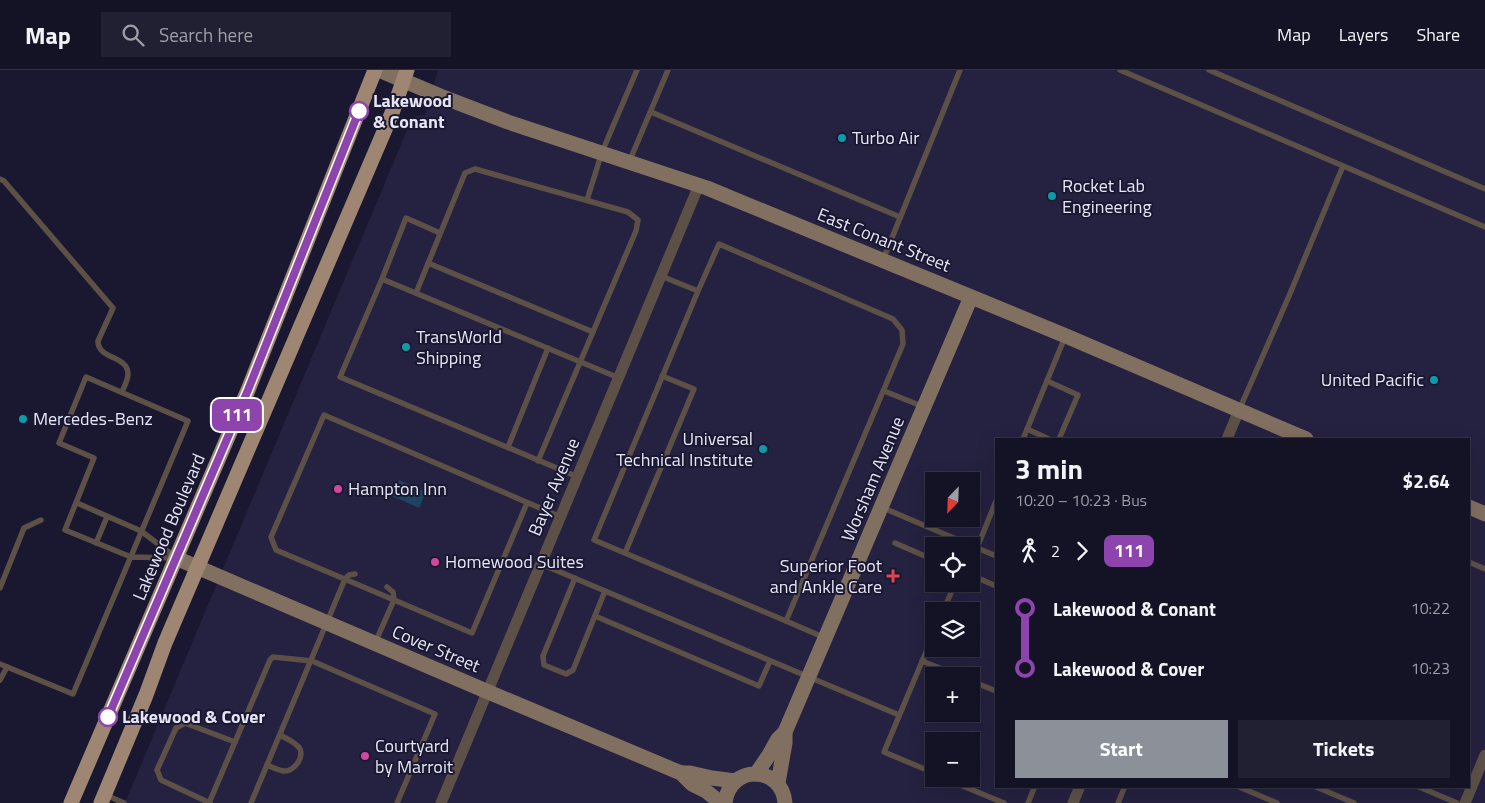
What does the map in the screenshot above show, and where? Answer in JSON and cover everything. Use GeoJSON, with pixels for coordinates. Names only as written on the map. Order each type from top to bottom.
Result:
{"type":"FeatureCollection","features":[{"type":"Feature","properties":{"kind":"main road","name":"Lakewood Boulevard"},"geometry":{"type":"LineString","coordinates":[[71,803],[248,390],[375,70]]}},
{"type":"Feature","properties":{"kind":"main road"},"geometry":{"type":"LineString","coordinates":[[102,799],[146,695],[165,643],[392,113],[406,75]]}},
{"type":"Feature","properties":{"kind":"street","name":"East Conant Street"},"geometry":{"type":"LineString","coordinates":[[379,70],[406,75],[440,96],[508,122],[699,185],[971,296],[1304,438]]}},
{"type":"Feature","properties":{"kind":"street","name":"Bayer Avenue"},"geometry":{"type":"LineString","coordinates":[[441,803],[486,691],[578,478],[699,185]]}},
{"type":"Feature","properties":{"kind":"street","name":"Worsham Avenue"},"geometry":{"type":"LineString","coordinates":[[756,774],[770,755],[778,739],[785,732],[971,296]]}},
{"type":"Feature","properties":{"kind":"street"},"geometry":{"type":"LineString","coordinates":[[1227,438],[1239,410]]}},
{"type":"Feature","properties":{"kind":"street"},"geometry":{"type":"LineString","coordinates":[[1470,507],[1485,514]]}},
{"type":"Feature","properties":{"kind":"street","name":"Cover Street"},"geometry":{"type":"LineString","coordinates":[[176,558],[681,773],[692,784],[706,791],[721,803]]}},
{"type":"Feature","properties":{"kind":"street","name":"Worsham Avenue"},"geometry":{"type":"LineString","coordinates":[[778,784],[785,732]]}},
{"type":"Feature","properties":{"kind":"street"},"geometry":{"type":"LineString","coordinates":[[1465,803],[1485,755]]}},
{"type":"Feature","properties":{"kind":"street","name":"Cover Street"},"geometry":{"type":"LineString","coordinates":[[681,773],[735,781]]}},
{"type":"Feature","properties":{"kind":"street"},"geometry":{"type":"LineString","coordinates":[[725,803],[725,796],[735,781],[748,774],[756,774],[771,778],[778,784],[786,803]]}},
{"type":"Feature","properties":{"kind":"street"},"geometry":{"type":"LineString","coordinates":[[1073,803],[1078,788]]}},
{"type":"Feature","properties":{"kind":"lane"},"geometry":{"type":"LineString","coordinates":[[587,200],[602,152],[637,70]]}},
{"type":"Feature","properties":{"kind":"lane"},"geometry":{"type":"LineString","coordinates":[[630,162],[668,70]]}},
{"type":"Feature","properties":{"kind":"lane"},"geometry":{"type":"LineString","coordinates":[[883,260],[960,70]]}},
{"type":"Feature","properties":{"kind":"lane"},"geometry":{"type":"LineString","coordinates":[[1120,70],[1485,227]]}},
{"type":"Feature","properties":{"kind":"lane"},"geometry":{"type":"LineString","coordinates":[[1209,70],[1485,189]]}},
{"type":"Feature","properties":{"kind":"lane"},"geometry":{"type":"LineString","coordinates":[[650,112],[900,216]]}},
{"type":"Feature","properties":{"kind":"lane"},"geometry":{"type":"LineString","coordinates":[[1239,410],[1290,296],[1342,166]]}},
{"type":"Feature","properties":{"kind":"lane"},"geometry":{"type":"LineString","coordinates":[[416,293],[465,173],[475,169],[628,212],[638,220],[636,231],[538,461]]}},
{"type":"Feature","properties":{"kind":"lane"},"geometry":{"type":"LineString","coordinates":[[0,179],[4,180],[113,308],[98,341],[98,347],[101,352],[121,361],[126,367],[128,373],[122,392]]}},
{"type":"Feature","properties":{"kind":"lane"},"geometry":{"type":"LineString","coordinates":[[440,233],[406,218],[340,377],[578,478]]}},
{"type":"Feature","properties":{"kind":"lane"},"geometry":{"type":"LineString","coordinates":[[786,621],[903,344],[902,330],[893,318],[719,244],[594,540],[825,638]]}},
{"type":"Feature","properties":{"kind":"lane"},"geometry":{"type":"LineString","coordinates":[[428,263],[592,332]]}},
{"type":"Feature","properties":{"kind":"lane"},"geometry":{"type":"LineString","coordinates":[[661,276],[698,291]]}},
{"type":"Feature","properties":{"kind":"lane"},"geometry":{"type":"LineString","coordinates":[[382,279],[619,378]]}},
{"type":"Feature","properties":{"kind":"lane"},"geometry":{"type":"LineString","coordinates":[[1022,438],[1066,336]]}},
{"type":"Feature","properties":{"kind":"lane"},"geometry":{"type":"LineString","coordinates":[[508,447],[548,348]]}},
{"type":"Feature","properties":{"kind":"lane"},"geometry":{"type":"LineString","coordinates":[[625,553],[694,389],[662,376]]}},
{"type":"Feature","properties":{"kind":"lane"},"geometry":{"type":"LineString","coordinates":[[0,664],[73,694],[131,557],[142,531],[188,421],[86,377],[59,443],[94,458],[65,530],[131,557],[176,558]]}},
{"type":"Feature","properties":{"kind":"lane"},"geometry":{"type":"LineString","coordinates":[[1047,381],[1078,395],[1059,438]]}},
{"type":"Feature","properties":{"kind":"lane"},"geometry":{"type":"LineString","coordinates":[[884,390],[924,408]]}},
{"type":"Feature","properties":{"kind":"lane"},"geometry":{"type":"LineString","coordinates":[[526,502],[472,633],[276,550],[272,537],[324,415],[561,517]]}},
{"type":"Feature","properties":{"kind":"lane"},"geometry":{"type":"LineString","coordinates":[[1026,429],[1047,438]]}},
{"type":"Feature","properties":{"kind":"lane"},"geometry":{"type":"LineString","coordinates":[[77,503],[142,531],[176,558]]}},
{"type":"Feature","properties":{"kind":"lane"},"geometry":{"type":"LineString","coordinates":[[978,537],[995,504]]}},
{"type":"Feature","properties":{"kind":"lane"},"geometry":{"type":"LineString","coordinates":[[881,508],[949,537]]}},
{"type":"Feature","properties":{"kind":"lane"},"geometry":{"type":"LineString","coordinates":[[96,543],[107,516]]}},
{"type":"Feature","properties":{"kind":"lane"},"geometry":{"type":"LineString","coordinates":[[0,588],[24,528],[41,520]]}},
{"type":"Feature","properties":{"kind":"lane"},"geometry":{"type":"LineString","coordinates":[[895,543],[925,556]]}},
{"type":"Feature","properties":{"kind":"lane"},"geometry":{"type":"LineString","coordinates":[[980,550],[995,556]]}},
{"type":"Feature","properties":{"kind":"lane"},"geometry":{"type":"LineString","coordinates":[[1470,562],[1485,569]]}},
{"type":"Feature","properties":{"kind":"lane"},"geometry":{"type":"LineString","coordinates":[[541,564],[899,715]]}},
{"type":"Feature","properties":{"kind":"lane"},"geometry":{"type":"LineString","coordinates":[[251,803],[345,579],[348,575],[355,574]]}},
{"type":"Feature","properties":{"kind":"lane"},"geometry":{"type":"LineString","coordinates":[[575,578],[542,656],[544,665],[566,674],[573,670],[605,591]]}},
{"type":"Feature","properties":{"kind":"lane"},"geometry":{"type":"LineString","coordinates":[[980,580],[995,586]]}},
{"type":"Feature","properties":{"kind":"lane"},"geometry":{"type":"LineString","coordinates":[[375,643],[394,600],[393,592],[387,587]]}},
{"type":"Feature","properties":{"kind":"lane"},"geometry":{"type":"LineString","coordinates":[[595,616],[759,686],[770,661]]}},
{"type":"Feature","properties":{"kind":"lane"},"geometry":{"type":"LineString","coordinates":[[925,653],[884,752],[925,769]]}},
{"type":"Feature","properties":{"kind":"lane"},"geometry":{"type":"LineString","coordinates":[[235,742],[185,723],[176,728],[157,770],[161,780],[209,803],[270,660],[273,657],[282,657],[312,661],[435,714],[397,803]]}},
{"type":"Feature","properties":{"kind":"lane"},"geometry":{"type":"LineString","coordinates":[[922,660],[939,667]]}},
{"type":"Feature","properties":{"kind":"lane"},"geometry":{"type":"LineString","coordinates":[[0,680],[7,667]]}},
{"type":"Feature","properties":{"kind":"lane"},"geometry":{"type":"LineString","coordinates":[[980,685],[995,691]]}},
{"type":"Feature","properties":{"kind":"lane"},"geometry":{"type":"LineString","coordinates":[[267,765],[283,771],[292,769],[298,763],[301,755],[300,749],[294,742],[280,735]]}},
{"type":"Feature","properties":{"kind":"lane"},"geometry":{"type":"LineString","coordinates":[[965,787],[1004,803]]}},
{"type":"Feature","properties":{"kind":"lane"},"geometry":{"type":"LineString","coordinates":[[1028,803],[1034,788]]}},
{"type":"Feature","properties":{"kind":"lane"},"geometry":{"type":"LineString","coordinates":[[1118,803],[1124,788]]}},
{"type":"Feature","properties":{"kind":"lane"},"geometry":{"type":"LineString","coordinates":[[1242,788],[1277,803]]}},
{"type":"Feature","properties":{"kind":"lane"},"geometry":{"type":"LineString","coordinates":[[1319,788],[1354,803]]}},
{"type":"Feature","properties":{"kind":"lane"},"geometry":{"type":"LineString","coordinates":[[1422,788],[1457,803]]}},
{"type":"Feature","properties":{"kind":"lane"},"geometry":{"type":"LineString","coordinates":[[102,799],[124,803]]}},
{"type":"Feature","properties":{"kind":"shaded area"},"geometry":{"type":"Polygon","coordinates":[[[438,70],[1485,70],[1485,803],[125,803],[410,123],[416,116],[425,115],[438,70]]]}},
{"type":"Feature","properties":{"kind":"water"},"geometry":{"type":"Polygon","coordinates":[[[399,480],[426,492],[419,508],[392,496],[399,480]]]}},
{"type":"Feature","properties":{"kind":"bus line","name":"111"},"geometry":{"type":"LineString","coordinates":[[108,717],[248,390],[359,111]]}},
{"type":"Feature","properties":{"kind":"place","name":"Lakewood & Conant"},"geometry":{"type":"Point","coordinates":[359,111]}},
{"type":"Feature","properties":{"kind":"place","name":"Turbo Air"},"geometry":{"type":"Point","coordinates":[842,138]}},
{"type":"Feature","properties":{"kind":"place","name":"Rocket Lab Engineering"},"geometry":{"type":"Point","coordinates":[1052,196]}},
{"type":"Feature","properties":{"kind":"place","name":"TransWorld Shipping"},"geometry":{"type":"Point","coordinates":[406,347]}},
{"type":"Feature","properties":{"kind":"place","name":"United Pacific"},"geometry":{"type":"Point","coordinates":[1434,380]}},
{"type":"Feature","properties":{"kind":"place","name":"Mercedes-Benz"},"geometry":{"type":"Point","coordinates":[23,419]}},
{"type":"Feature","properties":{"kind":"place","name":"Universal Technical Institute"},"geometry":{"type":"Point","coordinates":[763,449]}},
{"type":"Feature","properties":{"kind":"place","name":"Hampton Inn"},"geometry":{"type":"Point","coordinates":[338,489]}},
{"type":"Feature","properties":{"kind":"place","name":"Homewood Suites"},"geometry":{"type":"Point","coordinates":[435,562]}},
{"type":"Feature","properties":{"kind":"place","name":"Superior Foot and Ankle Care"},"geometry":{"type":"Point","coordinates":[893,576]}},
{"type":"Feature","properties":{"kind":"place","name":"Lakewood & Cover"},"geometry":{"type":"Point","coordinates":[108,717]}},
{"type":"Feature","properties":{"kind":"place","name":"Courtyard by Marroit"},"geometry":{"type":"Point","coordinates":[365,756]}}]}
